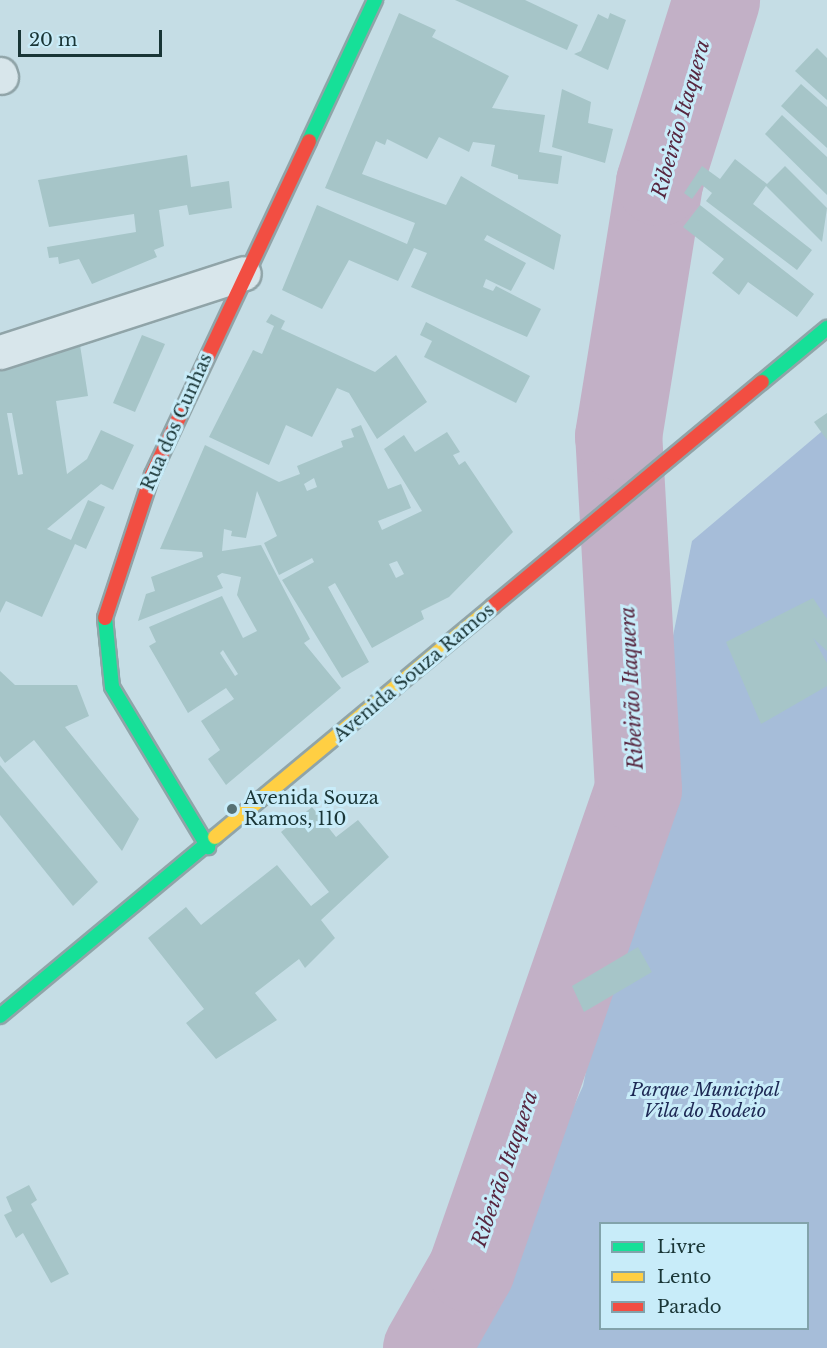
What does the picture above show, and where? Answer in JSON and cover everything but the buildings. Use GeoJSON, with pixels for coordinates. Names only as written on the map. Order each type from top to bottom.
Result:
{"type":"FeatureCollection","features":[{"type":"Feature","properties":{"kind":"street","name":"Rua dos Cunhas"},"geometry":{"type":"LineString","coordinates":[[208,847],[112,687],[103,623],[152,475],[244,273],[375,0]]}},
{"type":"Feature","properties":{"kind":"street"},"geometry":{"type":"LineString","coordinates":[[0,352],[244,273]]}},
{"type":"Feature","properties":{"kind":"street","name":"Avenida Souza Ramos"},"geometry":{"type":"LineString","coordinates":[[0,1016],[208,847],[827,328]]}},
{"type":"Feature","properties":{"kind":"green space","name":"Parque Municipal Vila do Rodeio"},"geometry":{"type":"Polygon","coordinates":[[[827,427],[827,1348],[464,1348],[583,1086],[692,541],[827,427]]]}},
{"type":"Feature","properties":{"kind":"waterway","name":"Ribeirão Itaquera"},"geometry":{"type":"LineString","coordinates":[[426,1348],[471,1269],[638,789],[618,436],[659,182],[716,0]]}},
{"type":"Feature","properties":{"kind":"traffic: fast"},"geometry":{"type":"LineString","coordinates":[[309,141],[375,0]]}},
{"type":"Feature","properties":{"kind":"traffic: fast"},"geometry":{"type":"LineString","coordinates":[[762,382],[827,328]]}},
{"type":"Feature","properties":{"kind":"traffic: fast"},"geometry":{"type":"LineString","coordinates":[[105,618],[112,687],[208,847]]}},
{"type":"Feature","properties":{"kind":"traffic: fast"},"geometry":{"type":"LineString","coordinates":[[0,1016],[215,837]]}},
{"type":"Feature","properties":{"kind":"traffic: slow"},"geometry":{"type":"LineString","coordinates":[[215,837],[493,606]]}},
{"type":"Feature","properties":{"kind":"traffic: jam"},"geometry":{"type":"LineString","coordinates":[[105,618],[152,475],[309,141]]}},
{"type":"Feature","properties":{"kind":"traffic: jam"},"geometry":{"type":"LineString","coordinates":[[493,606],[762,382]]}},
{"type":"Feature","properties":{"kind":"place","name":"Avenida Souza Ramos, 110"},"geometry":{"type":"Point","coordinates":[232,809]}}]}
